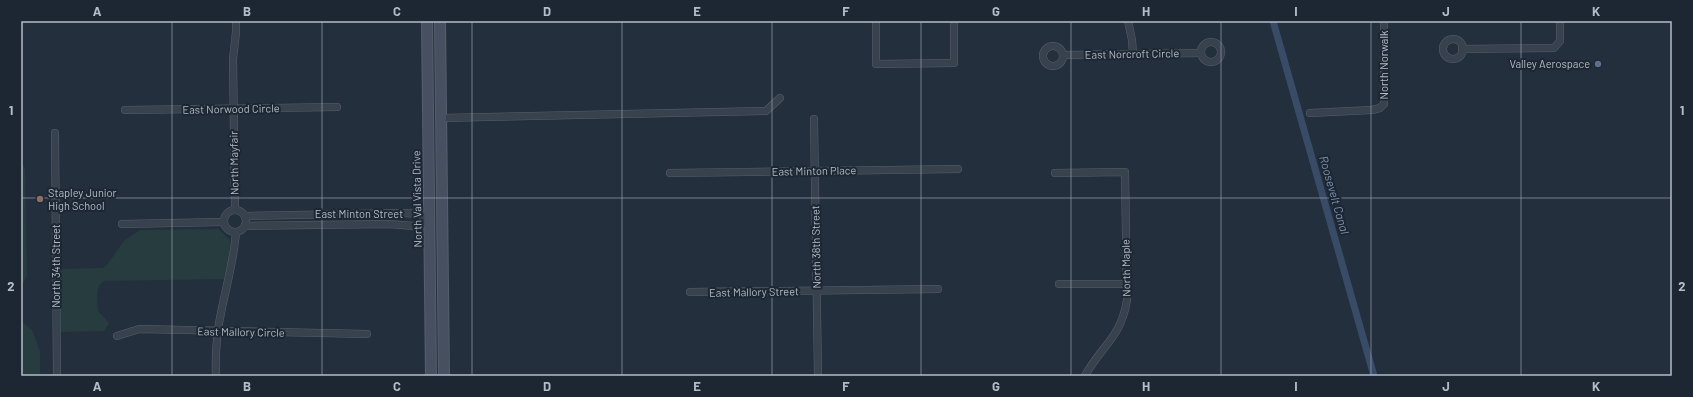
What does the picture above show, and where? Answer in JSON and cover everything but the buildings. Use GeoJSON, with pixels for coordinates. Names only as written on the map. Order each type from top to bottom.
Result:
{"type":"FeatureCollection","features":[{"type":"Feature","properties":{"kind":"main road","name":"North Val Vista Drive"},"geometry":{"type":"LineString","coordinates":[[427,21],[431,376]]}},
{"type":"Feature","properties":{"kind":"main road"},"geometry":{"type":"LineString","coordinates":[[440,21],[444,376]]}},
{"type":"Feature","properties":{"kind":"main road"},"geometry":{"type":"LineString","coordinates":[[428,97],[441,97]]}},
{"type":"Feature","properties":{"kind":"main road"},"geometry":{"type":"LineString","coordinates":[[428,118],[441,118]]}},
{"type":"Feature","properties":{"kind":"main road"},"geometry":{"type":"LineString","coordinates":[[429,201],[442,201]]}},
{"type":"Feature","properties":{"kind":"main road"},"geometry":{"type":"LineString","coordinates":[[429,219],[442,219]]}},
{"type":"Feature","properties":{"kind":"main road"},"geometry":{"type":"LineString","coordinates":[[430,257],[442,257]]}},
{"type":"Feature","properties":{"kind":"main road"},"geometry":{"type":"LineString","coordinates":[[430,290],[443,289]]}},
{"type":"Feature","properties":{"kind":"main road"},"geometry":{"type":"LineString","coordinates":[[430,306],[443,306]]}},
{"type":"Feature","properties":{"kind":"street","name":"North Mayfair"},"geometry":{"type":"LineString","coordinates":[[234,210],[232,59],[236,21]]}},
{"type":"Feature","properties":{"kind":"street"},"geometry":{"type":"LineString","coordinates":[[876,21],[876,64],[884,64],[954,63],[954,21]]}},
{"type":"Feature","properties":{"kind":"street"},"geometry":{"type":"LineString","coordinates":[[1128,21],[1133,54]]}},
{"type":"Feature","properties":{"kind":"street","name":"North Norwalk"},"geometry":{"type":"LineString","coordinates":[[1310,114],[1372,110],[1380,108],[1384,104],[1384,21]]}},
{"type":"Feature","properties":{"kind":"street"},"geometry":{"type":"LineString","coordinates":[[1462,49],[1554,48],[1560,41],[1560,21]]}},
{"type":"Feature","properties":{"kind":"street","name":"East Norcroft Circle"},"geometry":{"type":"LineString","coordinates":[[1063,55],[1201,53]]}},
{"type":"Feature","properties":{"kind":"street"},"geometry":{"type":"LineString","coordinates":[[441,118],[766,111],[780,98]]}},
{"type":"Feature","properties":{"kind":"street","name":"East Norwood Circle"},"geometry":{"type":"LineString","coordinates":[[125,110],[232,110],[337,107]]}},
{"type":"Feature","properties":{"kind":"street","name":"North 38th Street"},"geometry":{"type":"LineString","coordinates":[[814,119],[818,376]]}},
{"type":"Feature","properties":{"kind":"street","name":"North 34th Street"},"geometry":{"type":"LineString","coordinates":[[55,133],[57,376]]}},
{"type":"Feature","properties":{"kind":"street","name":"East Minton Place"},"geometry":{"type":"LineString","coordinates":[[670,173],[958,169]]}},
{"type":"Feature","properties":{"kind":"street","name":"North Maple"},"geometry":{"type":"LineString","coordinates":[[1055,173],[1125,172],[1127,300],[1121,325],[1085,376]]}},
{"type":"Feature","properties":{"kind":"street"},"geometry":{"type":"LineString","coordinates":[[234,210],[242,212],[245,216],[246,222],[240,231],[236,232],[226,229],[223,222],[225,215],[228,212],[234,210]]}},
{"type":"Feature","properties":{"kind":"street","name":"East Minton Street"},"geometry":{"type":"LineString","coordinates":[[245,216],[404,213],[419,214],[429,219]]}},
{"type":"Feature","properties":{"kind":"street","name":"East Minton Street"},"geometry":{"type":"LineString","coordinates":[[244,226],[388,224],[415,226],[429,219]]}},
{"type":"Feature","properties":{"kind":"street"},"geometry":{"type":"LineString","coordinates":[[122,224],[223,222]]}},
{"type":"Feature","properties":{"kind":"street"},"geometry":{"type":"LineString","coordinates":[[216,376],[218,331],[233,263],[236,232]]}},
{"type":"Feature","properties":{"kind":"street"},"geometry":{"type":"LineString","coordinates":[[1058,284],[1127,284]]}},
{"type":"Feature","properties":{"kind":"street","name":"East Mallory Street"},"geometry":{"type":"LineString","coordinates":[[690,292],[938,289]]}},
{"type":"Feature","properties":{"kind":"street","name":"East Mallory Circle"},"geometry":{"type":"LineString","coordinates":[[117,336],[139,329],[367,334]]}},
{"type":"Feature","properties":{"kind":"green space"},"geometry":{"type":"Polygon","coordinates":[[[21,161],[25,169],[27,276],[21,287],[21,161]]]}},
{"type":"Feature","properties":{"kind":"green space"},"geometry":{"type":"Polygon","coordinates":[[[218,229],[230,240],[229,261],[224,279],[104,281],[99,287],[97,294],[98,311],[109,323],[104,331],[60,332],[59,269],[103,268],[107,265],[124,241],[140,230],[218,229]]]}},
{"type":"Feature","properties":{"kind":"green space"},"geometry":{"type":"Polygon","coordinates":[[[21,321],[32,330],[40,351],[40,376],[21,376],[21,321]]]}},
{"type":"Feature","properties":{"kind":"waterway","name":"Roosevelt Canal"},"geometry":{"type":"LineString","coordinates":[[1273,21],[1374,376]]}},
{"type":"Feature","properties":{"kind":"place","name":"Valley Aerospace"},"geometry":{"type":"Point","coordinates":[1598,64]}},
{"type":"Feature","properties":{"kind":"place","name":"Stapley Junior High School"},"geometry":{"type":"Point","coordinates":[40,199]}}]}
